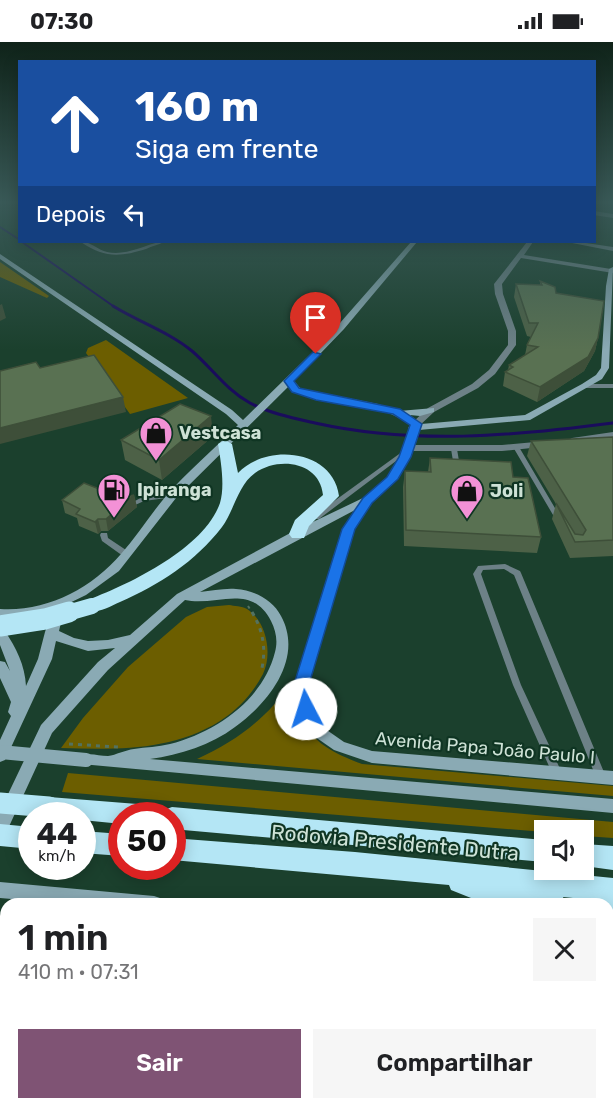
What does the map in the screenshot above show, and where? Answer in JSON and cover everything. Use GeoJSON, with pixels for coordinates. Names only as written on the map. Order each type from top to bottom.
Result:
{"type":"FeatureCollection","features":[{"type":"Feature","properties":{"kind":"highway"},"geometry":{"type":"LineString","coordinates":[[225,444],[230,471],[228,500]]}},
{"type":"Feature","properties":{"kind":"highway"},"geometry":{"type":"LineString","coordinates":[[0,626],[45,619],[92,606],[136,587],[176,562],[218,521],[228,500],[248,472],[259,465],[276,460],[292,460],[317,468],[327,477],[332,487],[331,496],[301,524],[298,534]]}},
{"type":"Feature","properties":{"kind":"highway"},"geometry":{"type":"LineString","coordinates":[[0,803],[108,812]]}},
{"type":"Feature","properties":{"kind":"highway","name":"Rodovia Presidente Dutra"},"geometry":{"type":"LineString","coordinates":[[186,819],[534,850]]}},
{"type":"Feature","properties":{"kind":"highway"},"geometry":{"type":"LineString","coordinates":[[0,836],[18,837]]}},
{"type":"Feature","properties":{"kind":"highway","name":"Rodovia Presidente Dutra"},"geometry":{"type":"LineString","coordinates":[[186,850],[613,890]]}},
{"type":"Feature","properties":{"kind":"highway"},"geometry":{"type":"LineString","coordinates":[[594,856],[613,858]]}},
{"type":"Feature","properties":{"kind":"highway"},"geometry":{"type":"LineString","coordinates":[[445,874],[498,897],[506,898]]}},
{"type":"Feature","properties":{"kind":"main road"},"geometry":{"type":"LineString","coordinates":[[0,614],[32,612],[65,600],[106,576],[172,496],[359,309],[407,251]]}},
{"type":"Feature","properties":{"kind":"main road"},"geometry":{"type":"LineString","coordinates":[[0,256],[229,412],[251,418]]}},
{"type":"Feature","properties":{"kind":"main road"},"geometry":{"type":"LineString","coordinates":[[396,411],[414,427],[527,418],[599,377],[605,368],[612,270]]}},
{"type":"Feature","properties":{"kind":"main road"},"geometry":{"type":"LineString","coordinates":[[289,381],[295,390],[316,396]]}},
{"type":"Feature","properties":{"kind":"main road"},"geometry":{"type":"LineString","coordinates":[[271,398],[291,393],[396,411],[420,413],[431,410]]}},
{"type":"Feature","properties":{"kind":"main road"},"geometry":{"type":"LineString","coordinates":[[0,828],[46,729],[81,689],[181,597],[367,500],[392,479],[414,427]]}},
{"type":"Feature","properties":{"kind":"main road","name":"Avenida Papa João Paulo I"},"geometry":{"type":"LineString","coordinates":[[367,500],[349,529],[302,681],[306,709],[316,730],[339,746],[372,757],[607,777]]}},
{"type":"Feature","properties":{"kind":"main road"},"geometry":{"type":"LineString","coordinates":[[110,762],[132,754],[164,751],[197,741],[218,731],[242,715],[258,699],[278,666],[283,650],[283,633],[278,619],[270,609],[255,599],[232,593],[181,597]]}},
{"type":"Feature","properties":{"kind":"main road"},"geometry":{"type":"LineString","coordinates":[[65,600],[57,612],[45,659],[0,754],[613,806]]}},
{"type":"Feature","properties":{"kind":"main road"},"geometry":{"type":"LineString","coordinates":[[51,632],[65,642],[77,646],[105,645],[134,638]]}},
{"type":"Feature","properties":{"kind":"main road"},"geometry":{"type":"LineString","coordinates":[[0,634],[16,663],[19,702],[13,717],[16,724]]}},
{"type":"Feature","properties":{"kind":"main road"},"geometry":{"type":"LineString","coordinates":[[0,666],[6,673],[9,691],[19,702]]}},
{"type":"Feature","properties":{"kind":"main road"},"geometry":{"type":"LineString","coordinates":[[0,891],[83,898]]}},
{"type":"Feature","properties":{"kind":"street"},"geometry":{"type":"LineString","coordinates":[[414,427],[431,410],[475,386],[492,372],[512,345],[512,331],[497,288],[500,280],[524,251]]}},
{"type":"Feature","properties":{"kind":"street"},"geometry":{"type":"LineString","coordinates":[[520,256],[612,270]]}},
{"type":"Feature","properties":{"kind":"street"},"geometry":{"type":"LineString","coordinates":[[407,447],[454,449],[516,447],[613,435]]}},
{"type":"Feature","properties":{"kind":"lane"},"geometry":{"type":"LineString","coordinates":[[97,251],[111,255],[128,251]]}},
{"type":"Feature","properties":{"kind":"lane"},"geometry":{"type":"LineString","coordinates":[[585,386],[613,386]]}},
{"type":"Feature","properties":{"kind":"lane"},"geometry":{"type":"LineString","coordinates":[[298,534],[330,506],[407,447]]}},
{"type":"Feature","properties":{"kind":"lane"},"geometry":{"type":"LineString","coordinates":[[516,447],[563,527]]}},
{"type":"Feature","properties":{"kind":"lane"},"geometry":{"type":"LineString","coordinates":[[454,449],[456,461]]}},
{"type":"Feature","properties":{"kind":"lane"},"geometry":{"type":"LineString","coordinates":[[133,504],[142,499],[172,496]]}},
{"type":"Feature","properties":{"kind":"lane"},"geometry":{"type":"LineString","coordinates":[[104,535],[126,554]]}},
{"type":"Feature","properties":{"kind":"lane"},"geometry":{"type":"LineString","coordinates":[[557,773],[517,685],[477,574],[481,568],[505,566],[517,573],[607,777]]}},
{"type":"Feature","properties":{"kind":"path"},"geometry":{"type":"LineString","coordinates":[[247,605],[260,623],[265,642],[262,666],[258,675]]}},
{"type":"Feature","properties":{"kind":"path"},"geometry":{"type":"LineString","coordinates":[[67,744],[120,747]]}},
{"type":"Feature","properties":{"kind":"shaded area"},"geometry":{"type":"Polygon","coordinates":[[[0,262],[49,296],[47,298],[0,277],[0,262]]]}},
{"type":"Feature","properties":{"kind":"shaded area"},"geometry":{"type":"Polygon","coordinates":[[[106,340],[188,398],[130,414],[86,353],[88,348],[106,340]]]}},
{"type":"Feature","properties":{"kind":"shaded area"},"geometry":{"type":"Polygon","coordinates":[[[229,605],[245,608],[254,614],[263,629],[267,647],[263,674],[255,688],[239,706],[202,731],[163,743],[123,748],[61,748],[83,718],[128,667],[186,617],[207,607],[229,605]]]}},
{"type":"Feature","properties":{"kind":"shaded area"},"geometry":{"type":"Polygon","coordinates":[[[292,682],[301,714],[313,735],[332,750],[362,764],[613,786],[613,796],[197,759],[250,727],[272,707],[292,682]]]}},
{"type":"Feature","properties":{"kind":"shaded area"},"geometry":{"type":"Polygon","coordinates":[[[68,773],[591,820],[534,820],[534,831],[62,792],[68,773]]]}},
{"type":"Feature","properties":{"kind":"shaded area"},"geometry":{"type":"Polygon","coordinates":[[[594,820],[613,822],[613,838],[594,837],[594,820]]]}},
{"type":"Feature","properties":{"kind":"building"},"geometry":{"type":"Polygon","coordinates":[[[540,281],[555,287],[556,293],[604,301],[598,338],[588,357],[540,387],[505,372],[513,367],[509,365],[538,347],[527,345],[538,323],[529,323],[516,284],[542,285],[540,281]]]}},
{"type":"Feature","properties":{"kind":"building"},"geometry":{"type":"Polygon","coordinates":[[[94,355],[123,397],[0,428],[0,371],[36,362],[40,368],[94,355]]]}},
{"type":"Feature","properties":{"kind":"building"},"geometry":{"type":"Polygon","coordinates":[[[180,404],[211,416],[159,460],[121,440],[180,404]]]}},
{"type":"Feature","properties":{"kind":"building"},"geometry":{"type":"Polygon","coordinates":[[[613,437],[613,540],[575,542],[556,503],[575,534],[583,535],[586,530],[531,441],[613,437]]]}},
{"type":"Feature","properties":{"kind":"building","name":"Joli"},"geometry":{"type":"Polygon","coordinates":[[[430,458],[511,462],[513,477],[528,478],[541,537],[406,530],[405,471],[431,472],[430,458]]]}},
{"type":"Feature","properties":{"kind":"building"},"geometry":{"type":"Polygon","coordinates":[[[84,483],[104,491],[111,485],[126,491],[130,496],[134,495],[106,519],[98,519],[95,522],[76,514],[80,509],[62,500],[84,483]]]}},
{"type":"Feature","properties":{"kind":"waterway"},"geometry":{"type":"LineString","coordinates":[[35,251],[114,306]]}},
{"type":"Feature","properties":{"kind":"waterway"},"geometry":{"type":"LineString","coordinates":[[114,306],[183,344],[241,398],[257,407],[315,423],[352,430],[426,436],[501,435],[613,423]]}},
{"type":"Feature","properties":{"kind":"place","name":"Vestcasa"},"geometry":{"type":"Point","coordinates":[156,462]}},
{"type":"Feature","properties":{"kind":"place","name":"Ipiranga"},"geometry":{"type":"Point","coordinates":[114,519]}},
{"type":"Feature","properties":{"kind":"place","name":"Joli"},"geometry":{"type":"Point","coordinates":[467,520]}},
{"type":"Feature","properties":{"kind":"route"},"geometry":{"type":"LineString","coordinates":[[306,709],[302,681],[349,529],[367,500],[384,487],[399,469],[416,424],[412,419],[396,411],[295,390],[289,381],[316,354]]}}]}
